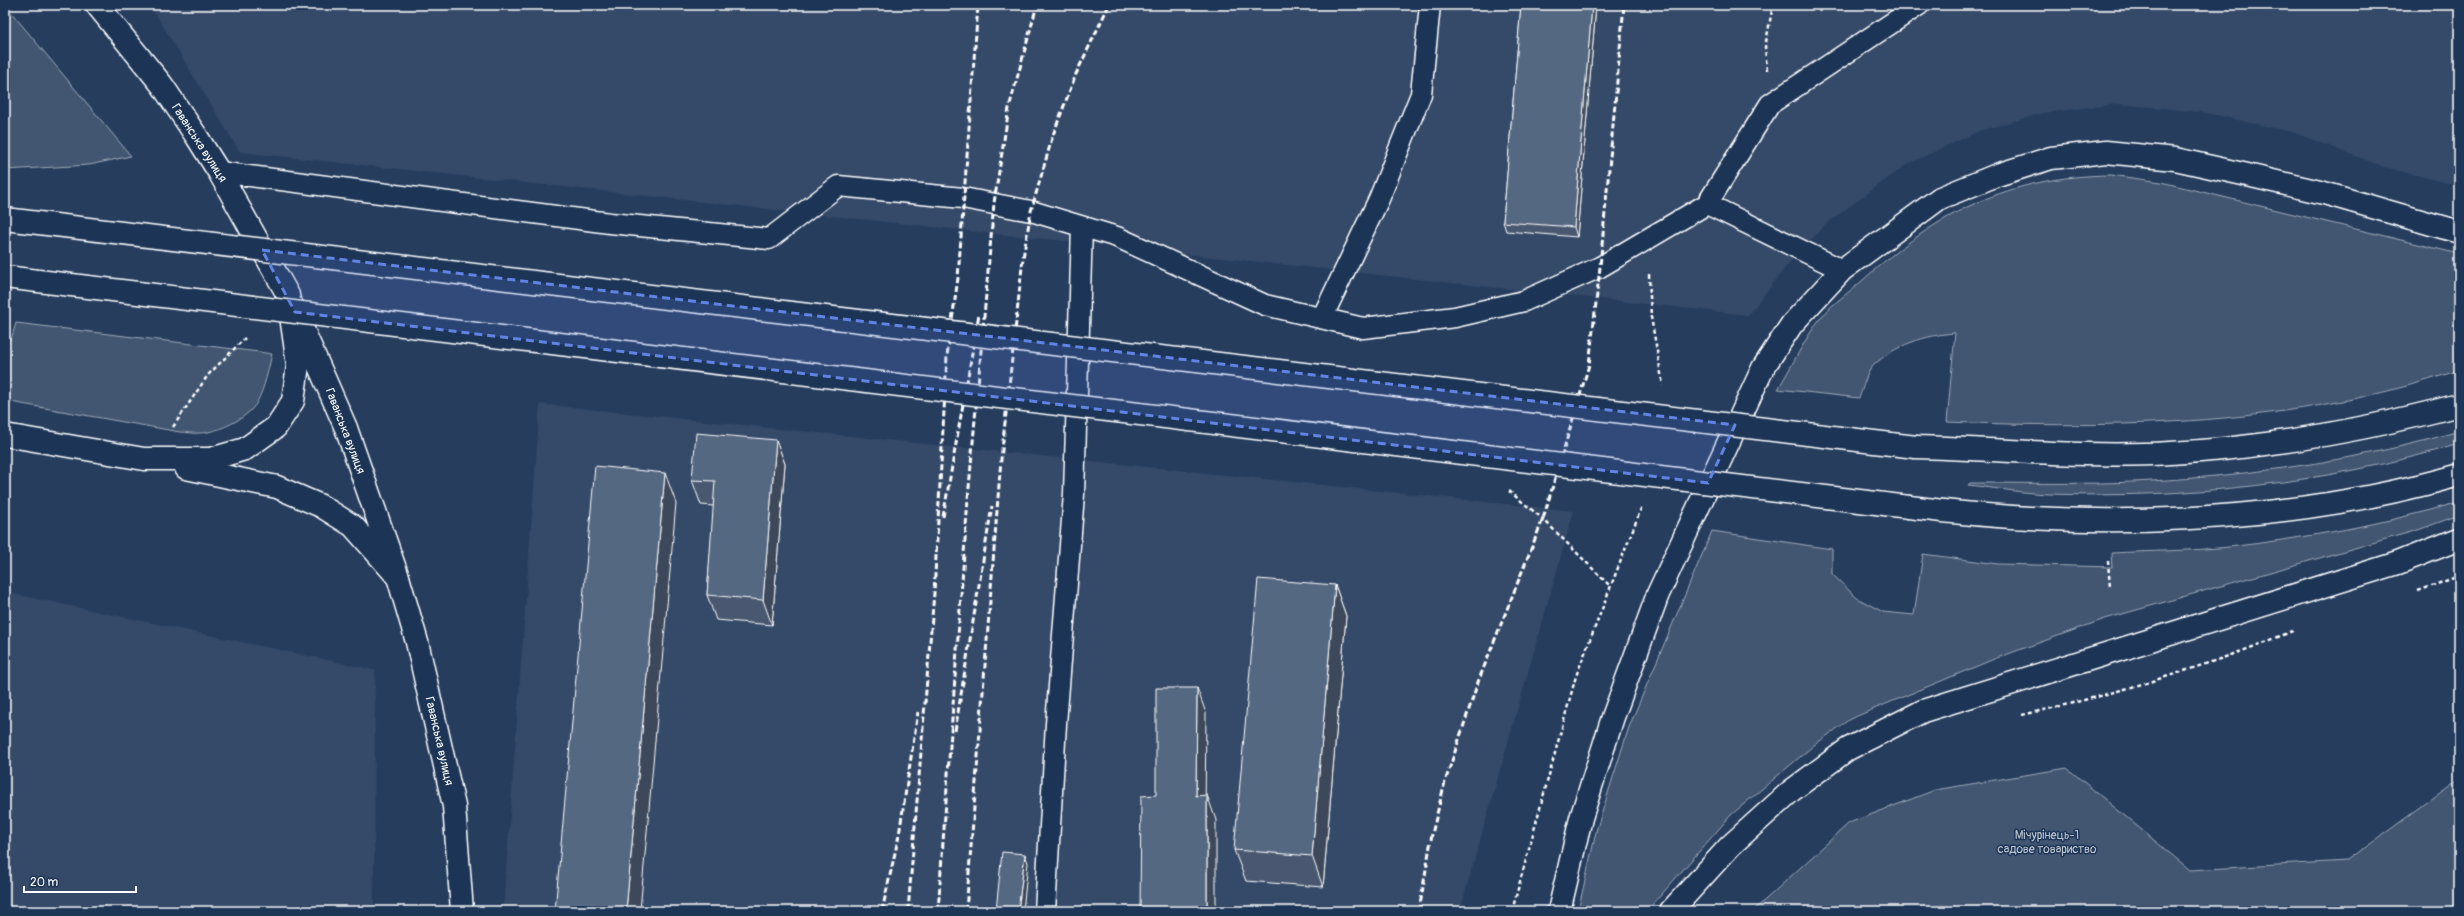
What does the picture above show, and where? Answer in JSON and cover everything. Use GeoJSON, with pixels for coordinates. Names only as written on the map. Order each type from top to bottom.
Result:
{"type":"FeatureCollection","features":[{"type":"Feature","properties":{"kind":"main road","name":"Гаванська вулиця"},"geometry":{"type":"LineString","coordinates":[[97,5],[162,85],[219,172],[288,295],[346,428],[398,577],[417,642],[454,806],[462,911]]}},
{"type":"Feature","properties":{"kind":"main road"},"geometry":{"type":"LineString","coordinates":[[1558,911],[1581,818],[1613,717],[1658,594],[1763,368],[1792,324],[1842,270],[1940,198],[1997,175],[2051,158],[2106,152],[2175,159],[2220,169],[2324,194],[2459,232]]}},
{"type":"Feature","properties":{"kind":"main road"},"geometry":{"type":"LineString","coordinates":[[5,219],[1916,447],[1988,449],[2073,454],[2170,453],[2320,437],[2459,405]]}},
{"type":"Feature","properties":{"kind":"main road"},"geometry":{"type":"LineString","coordinates":[[5,277],[1977,516],[2086,520],[2182,519],[2290,508],[2362,497],[2459,475]]}},
{"type":"Feature","properties":{"kind":"main road"},"geometry":{"type":"LineString","coordinates":[[144,459],[211,459],[244,449],[276,427],[293,401],[298,366],[288,295]]}},
{"type":"Feature","properties":{"kind":"main road"},"geometry":{"type":"LineString","coordinates":[[5,435],[144,459],[277,487],[321,506],[353,526],[398,577]]}},
{"type":"Feature","properties":{"kind":"main road"},"geometry":{"type":"LineString","coordinates":[[1671,911],[1730,846],[1791,791],[1848,749],[1924,711],[2398,563],[2459,539]]}},
{"type":"Feature","properties":{"kind":"lane"},"geometry":{"type":"LineString","coordinates":[[1322,318],[1379,199],[1421,94],[1430,5]]}},
{"type":"Feature","properties":{"kind":"lane"},"geometry":{"type":"LineString","coordinates":[[219,172],[610,223],[769,239],[838,186],[994,203],[1031,211],[1117,238],[1265,304],[1363,328],[1454,317],[1524,301],[1600,267],[1707,204],[1770,104],[1919,5]]}},
{"type":"Feature","properties":{"kind":"lane"},"geometry":{"type":"LineString","coordinates":[[1707,204],[1842,270]]}},
{"type":"Feature","properties":{"kind":"lane"},"geometry":{"type":"LineString","coordinates":[[1045,911],[1056,724],[1074,494],[1082,227]]}},
{"type":"Feature","properties":{"kind":"path"},"geometry":{"type":"LineString","coordinates":[[1770,104],[1765,47],[1772,5]]}},
{"type":"Feature","properties":{"kind":"path"},"geometry":{"type":"LineString","coordinates":[[1664,392],[1651,317],[1648,275],[1666,228]]}},
{"type":"Feature","properties":{"kind":"path"},"geometry":{"type":"LineString","coordinates":[[172,429],[208,375],[250,333]]}},
{"type":"Feature","properties":{"kind":"path"},"geometry":{"type":"LineString","coordinates":[[1512,911],[1576,676],[1642,505]]}},
{"type":"Feature","properties":{"kind":"path"},"geometry":{"type":"LineString","coordinates":[[2108,561],[2110,588]]}},
{"type":"Feature","properties":{"kind":"path"},"geometry":{"type":"LineString","coordinates":[[2413,592],[2459,576]]}},
{"type":"Feature","properties":{"kind":"path"},"geometry":{"type":"LineString","coordinates":[[2017,716],[2077,703],[2212,664],[2297,629]]}},
{"type":"Feature","properties":{"kind":"highlighted area"},"geometry":{"type":"Polygon","coordinates":[[[262,250],[1735,425],[1708,483],[295,312],[262,250]]]}},
{"type":"Feature","properties":{"kind":"shaded area"},"geometry":{"type":"Polygon","coordinates":[[[150,5],[2459,5],[2459,186],[2384,167],[2295,133],[2202,112],[2118,104],[2043,113],[1979,131],[1906,165],[1826,224],[1789,263],[1748,315],[240,152],[150,5]]]}},
{"type":"Feature","properties":{"kind":"shaded area"},"geometry":{"type":"Polygon","coordinates":[[[540,404],[1574,511],[1460,911],[503,911],[540,404]]]}},
{"type":"Feature","properties":{"kind":"shaded area"},"geometry":{"type":"Polygon","coordinates":[[[5,592],[375,670],[374,911],[5,911],[5,592]]]}},
{"type":"Feature","properties":{"kind":"green space"},"geometry":{"type":"Polygon","coordinates":[[[5,5],[131,156],[89,165],[5,170],[5,5]]]}},
{"type":"Feature","properties":{"kind":"green space"},"geometry":{"type":"Polygon","coordinates":[[[2111,175],[2161,182],[2459,254],[2459,370],[2397,389],[2334,403],[2270,413],[2206,420],[2076,425],[1947,422],[1955,333],[1933,336],[1911,342],[1891,352],[1873,366],[1859,398],[1778,389],[1804,343],[1826,311],[1891,256],[1919,235],[1976,203],[2007,191],[2040,182],[2074,177],[2111,175]]]}},
{"type":"Feature","properties":{"kind":"green space"},"geometry":{"type":"Polygon","coordinates":[[[16,323],[272,354],[260,396],[253,408],[247,414],[232,424],[215,430],[197,433],[180,432],[5,401],[5,346],[12,336],[16,323]]]}},
{"type":"Feature","properties":{"kind":"green space"},"geometry":{"type":"Polygon","coordinates":[[[2459,431],[2459,444],[2410,458],[2360,469],[2256,486],[2152,494],[2100,495],[2019,492],[1968,485],[1970,483],[2143,482],[2278,469],[2351,457],[2423,441],[2459,431]]]}},
{"type":"Feature","properties":{"kind":"green space"},"geometry":{"type":"Polygon","coordinates":[[[2459,502],[2459,515],[2418,530],[2105,619],[1994,659],[1850,719],[1813,746],[1731,815],[1647,911],[1578,911],[1597,828],[1629,727],[1712,531],[1832,549],[1832,574],[1857,598],[1883,612],[1914,615],[1923,554],[1998,564],[2112,567],[2111,553],[2229,547],[2287,539],[2374,524],[2459,502]]]}},
{"type":"Feature","properties":{"kind":"green space","name":"Мічурінець-1 садове товариство"},"geometry":{"type":"Polygon","coordinates":[[[2067,768],[2190,870],[2347,861],[2459,779],[2459,911],[1753,911],[1849,823],[1935,790],[2067,768]]]}},
{"type":"Feature","properties":{"kind":"building"},"geometry":{"type":"Polygon","coordinates":[[[1521,5],[1592,5],[1574,227],[1503,222],[1521,5]]]}},
{"type":"Feature","properties":{"kind":"building"},"geometry":{"type":"Polygon","coordinates":[[[696,433],[776,440],[763,600],[707,595],[715,481],[692,480],[696,433]]]}},
{"type":"Feature","properties":{"kind":"building"},"geometry":{"type":"Polygon","coordinates":[[[595,466],[665,473],[626,911],[555,911],[595,466]]]}},
{"type":"Feature","properties":{"kind":"building"},"geometry":{"type":"Polygon","coordinates":[[[1258,579],[1335,585],[1312,856],[1234,850],[1258,579]]]}},
{"type":"Feature","properties":{"kind":"building"},"geometry":{"type":"Polygon","coordinates":[[[1156,688],[1197,688],[1196,796],[1207,795],[1207,911],[1140,911],[1141,796],[1156,795],[1156,688]]]}},
{"type":"Feature","properties":{"kind":"building"},"geometry":{"type":"Polygon","coordinates":[[[1002,852],[1025,854],[1018,911],[996,911],[1002,852]]]}},
{"type":"Feature","properties":{"kind":"railway"},"geometry":{"type":"LineString","coordinates":[[908,911],[934,593],[947,356],[958,278],[978,5]]}},
{"type":"Feature","properties":{"kind":"railway"},"geometry":{"type":"LineString","coordinates":[[938,911],[968,499],[994,203],[1009,108],[1037,5]]}},
{"type":"Feature","properties":{"kind":"railway"},"geometry":{"type":"LineString","coordinates":[[966,911],[1001,459],[1023,258],[1031,211],[1053,135],[1076,74],[1109,5]]}},
{"type":"Feature","properties":{"kind":"railway"},"geometry":{"type":"LineString","coordinates":[[1419,911],[1432,834],[1445,782],[1478,682],[1543,519],[1589,365],[1600,267],[1624,5]]}},
{"type":"Feature","properties":{"kind":"railway"},"geometry":{"type":"LineString","coordinates":[[943,517],[979,314]]}},
{"type":"Feature","properties":{"kind":"railway"},"geometry":{"type":"LineString","coordinates":[[955,731],[992,506]]}},
{"type":"Feature","properties":{"kind":"railway"},"geometry":{"type":"LineString","coordinates":[[882,911],[899,835],[918,712]]}}]}
